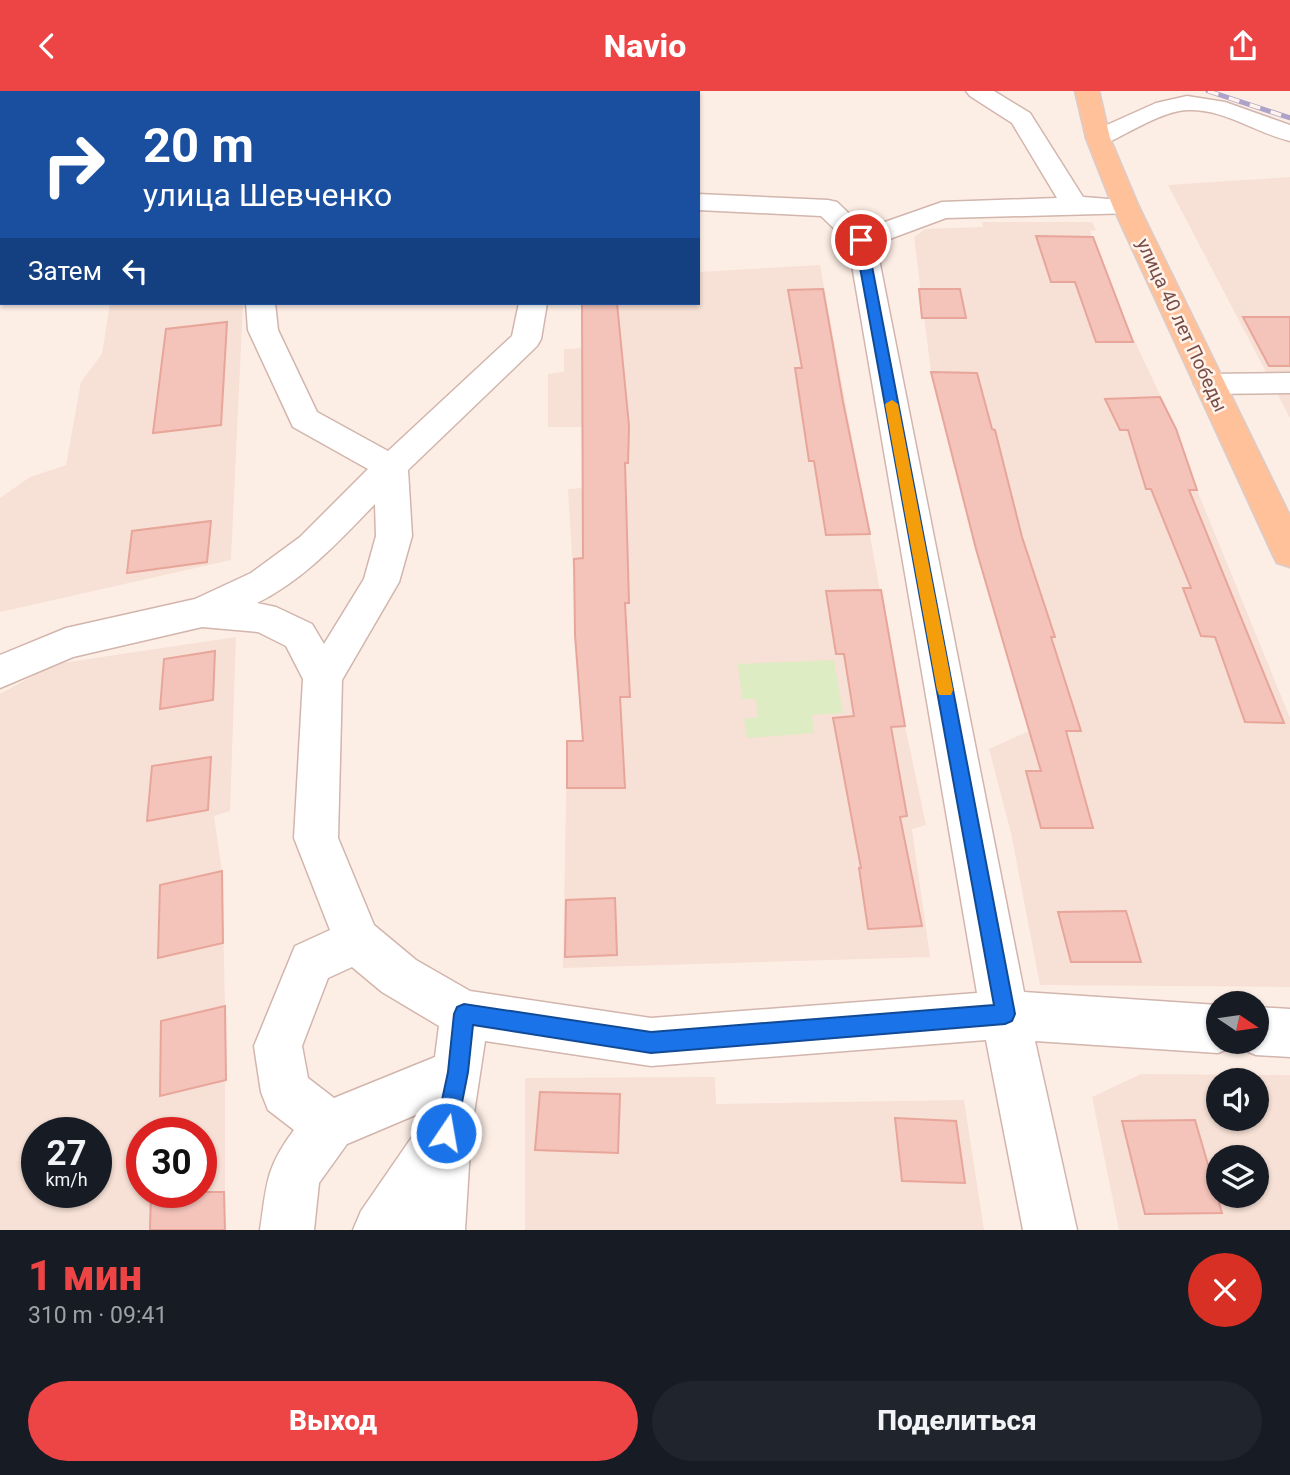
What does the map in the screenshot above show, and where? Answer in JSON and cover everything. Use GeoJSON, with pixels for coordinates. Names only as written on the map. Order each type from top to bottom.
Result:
{"type":"FeatureCollection","features":[{"type":"Feature","properties":{"kind":"main road","name":"улица 40 лет Победы"},"geometry":{"type":"LineString","coordinates":[[1087,91],[1098,138],[1126,207],[1290,553]]}},
{"type":"Feature","properties":{"kind":"street"},"geometry":{"type":"LineString","coordinates":[[978,91],[1021,118],[1076,205]]}},
{"type":"Feature","properties":{"kind":"street"},"geometry":{"type":"LineString","coordinates":[[1098,138],[1175,104],[1192,102],[1216,107],[1290,134]]}},
{"type":"Feature","properties":{"kind":"street"},"geometry":{"type":"LineString","coordinates":[[700,202],[828,208],[861,240],[1005,1014],[1050,1230]]}},
{"type":"Feature","properties":{"kind":"street"},"geometry":{"type":"LineString","coordinates":[[861,240],[942,211],[1076,205],[1126,207]]}},
{"type":"Feature","properties":{"kind":"street"},"geometry":{"type":"LineString","coordinates":[[260,305],[263,330],[303,419],[391,467]]}},
{"type":"Feature","properties":{"kind":"street"},"geometry":{"type":"LineString","coordinates":[[0,671],[66,643],[202,612],[264,583],[313,546],[457,402],[530,321]]}},
{"type":"Feature","properties":{"kind":"street"},"geometry":{"type":"LineString","coordinates":[[1210,383],[1290,383]]}},
{"type":"Feature","properties":{"kind":"street"},"geometry":{"type":"LineString","coordinates":[[391,467],[394,536],[381,582],[323,678],[316,838],[357,941],[399,976],[464,1014],[651,1042],[1005,1014],[1206,1028]]}},
{"type":"Feature","properties":{"kind":"street"},"geometry":{"type":"LineString","coordinates":[[202,612],[263,618],[299,635],[323,678]]}},
{"type":"Feature","properties":{"kind":"street"},"geometry":{"type":"LineString","coordinates":[[329,1126],[286,1092],[278,1046],[311,961],[357,941]]}},
{"type":"Feature","properties":{"kind":"street"},"geometry":{"type":"LineString","coordinates":[[438,1230],[446,1133],[458,1072],[464,1014]]}},
{"type":"Feature","properties":{"kind":"street"},"geometry":{"type":"LineString","coordinates":[[1269,1032],[1290,1033]]}},
{"type":"Feature","properties":{"kind":"street"},"geometry":{"type":"LineString","coordinates":[[287,1230],[294,1174],[329,1126],[458,1072]]}},
{"type":"Feature","properties":{"kind":"street"},"geometry":{"type":"LineString","coordinates":[[380,1230],[446,1133]]}},
{"type":"Feature","properties":{"kind":"shaded area"},"geometry":{"type":"Polygon","coordinates":[[[1290,177],[1290,418],[1168,185],[1290,177]]]}},
{"type":"Feature","properties":{"kind":"shaded area"},"geometry":{"type":"Polygon","coordinates":[[[982,222],[1092,222],[1096,230],[1090,231],[1122,314],[1176,429],[1197,490],[1290,718],[1290,987],[1040,985],[1011,833],[989,749],[1029,731],[973,537],[931,372],[914,237],[925,229],[983,227],[982,222]]]}},
{"type":"Feature","properties":{"kind":"shaded area"},"geometry":{"type":"Polygon","coordinates":[[[820,265],[905,726],[926,825],[912,829],[930,957],[563,968],[567,741],[583,740],[568,489],[583,488],[582,427],[548,427],[548,374],[564,372],[564,349],[584,348],[582,305],[700,305],[700,272],[820,265]]]}},
{"type":"Feature","properties":{"kind":"shaded area"},"geometry":{"type":"Polygon","coordinates":[[[110,305],[243,305],[231,560],[0,612],[0,498],[30,477],[66,465],[81,382],[102,354],[110,305]]]}},
{"type":"Feature","properties":{"kind":"shaded area"},"geometry":{"type":"Polygon","coordinates":[[[236,637],[230,811],[214,816],[222,871],[225,1230],[0,1230],[0,694],[55,664],[236,637]]]}},
{"type":"Feature","properties":{"kind":"shaded area"},"geometry":{"type":"Polygon","coordinates":[[[1141,1074],[1206,1074],[1206,1131],[1269,1131],[1269,1075],[1290,1075],[1290,1230],[1119,1230],[1092,1097],[1141,1074]]]}},
{"type":"Feature","properties":{"kind":"shaded area"},"geometry":{"type":"Polygon","coordinates":[[[715,1077],[716,1104],[964,1100],[984,1230],[525,1230],[525,1078],[715,1077]]]}},
{"type":"Feature","properties":{"kind":"green space"},"geometry":{"type":"Polygon","coordinates":[[[834,660],[843,713],[812,715],[814,733],[747,738],[744,719],[758,717],[756,699],[742,699],[738,664],[834,660]]]}},
{"type":"Feature","properties":{"kind":"building"},"geometry":{"type":"Polygon","coordinates":[[[1036,236],[1093,237],[1133,342],[1096,342],[1075,282],[1051,282],[1036,236]]]}},
{"type":"Feature","properties":{"kind":"building"},"geometry":{"type":"Polygon","coordinates":[[[823,289],[870,534],[826,535],[814,461],[809,461],[795,368],[802,368],[788,290],[823,289]]]}},
{"type":"Feature","properties":{"kind":"building"},"geometry":{"type":"Polygon","coordinates":[[[919,289],[960,289],[966,318],[922,318],[919,289]]]}},
{"type":"Feature","properties":{"kind":"building"},"geometry":{"type":"Polygon","coordinates":[[[582,305],[617,305],[629,426],[628,463],[625,463],[629,603],[625,603],[630,697],[620,697],[625,788],[567,788],[567,741],[583,741],[575,635],[574,559],[583,558],[582,305]]]}},
{"type":"Feature","properties":{"kind":"building"},"geometry":{"type":"Polygon","coordinates":[[[1243,317],[1290,317],[1290,366],[1269,366],[1243,317]]]}},
{"type":"Feature","properties":{"kind":"building"},"geometry":{"type":"Polygon","coordinates":[[[227,322],[221,425],[153,433],[166,329],[227,322]]]}},
{"type":"Feature","properties":{"kind":"building"},"geometry":{"type":"Polygon","coordinates":[[[931,372],[977,373],[992,429],[995,430],[1022,537],[1055,637],[1051,637],[1081,731],[1066,731],[1093,828],[1041,828],[1026,771],[1041,771],[976,549],[931,372]]]}},
{"type":"Feature","properties":{"kind":"building"},"geometry":{"type":"Polygon","coordinates":[[[1160,397],[1176,429],[1197,490],[1189,490],[1284,723],[1245,722],[1215,637],[1201,636],[1183,588],[1191,588],[1151,489],[1146,489],[1128,430],[1120,430],[1105,399],[1160,397]]]}},
{"type":"Feature","properties":{"kind":"building"},"geometry":{"type":"Polygon","coordinates":[[[211,521],[207,562],[127,573],[132,531],[211,521]]]}},
{"type":"Feature","properties":{"kind":"building"},"geometry":{"type":"Polygon","coordinates":[[[881,590],[905,726],[891,727],[907,816],[900,817],[922,926],[868,929],[861,868],[833,718],[854,716],[844,654],[836,654],[826,591],[881,590]]]}},
{"type":"Feature","properties":{"kind":"building"},"geometry":{"type":"Polygon","coordinates":[[[215,651],[213,700],[160,709],[164,659],[215,651]]]}},
{"type":"Feature","properties":{"kind":"building"},"geometry":{"type":"Polygon","coordinates":[[[211,757],[208,810],[147,821],[152,766],[211,757]]]}},
{"type":"Feature","properties":{"kind":"building"},"geometry":{"type":"Polygon","coordinates":[[[222,871],[223,943],[158,958],[160,885],[222,871]]]}},
{"type":"Feature","properties":{"kind":"building"},"geometry":{"type":"Polygon","coordinates":[[[615,898],[617,955],[565,957],[566,900],[615,898]]]}},
{"type":"Feature","properties":{"kind":"building"},"geometry":{"type":"Polygon","coordinates":[[[1126,911],[1141,962],[1071,962],[1058,912],[1126,911]]]}},
{"type":"Feature","properties":{"kind":"building"},"geometry":{"type":"Polygon","coordinates":[[[225,1006],[226,1080],[160,1096],[161,1021],[225,1006]]]}},
{"type":"Feature","properties":{"kind":"building"},"geometry":{"type":"Polygon","coordinates":[[[540,1092],[620,1094],[618,1153],[535,1150],[540,1092]]]}},
{"type":"Feature","properties":{"kind":"building"},"geometry":{"type":"Polygon","coordinates":[[[895,1118],[956,1121],[965,1183],[902,1181],[895,1118]]]}},
{"type":"Feature","properties":{"kind":"building"},"geometry":{"type":"Polygon","coordinates":[[[1195,1120],[1206,1158],[1206,1208],[1221,1208],[1222,1213],[1145,1214],[1122,1121],[1195,1120]]]}},
{"type":"Feature","properties":{"kind":"building"},"geometry":{"type":"Polygon","coordinates":[[[217,1192],[224,1192],[225,1230],[150,1230],[151,1208],[217,1208],[217,1192]]]}},
{"type":"Feature","properties":{"kind":"railway"},"geometry":{"type":"LineString","coordinates":[[1208,91],[1290,118]]}},
{"type":"Feature","properties":{"kind":"slow traffic"},"geometry":{"type":"LineString","coordinates":[[892,404],[945,690]]}},
{"type":"Feature","properties":{"kind":"route"},"geometry":{"type":"LineString","coordinates":[[446,1133],[458,1072],[464,1014],[651,1042],[1005,1014],[861,240]]}}]}
